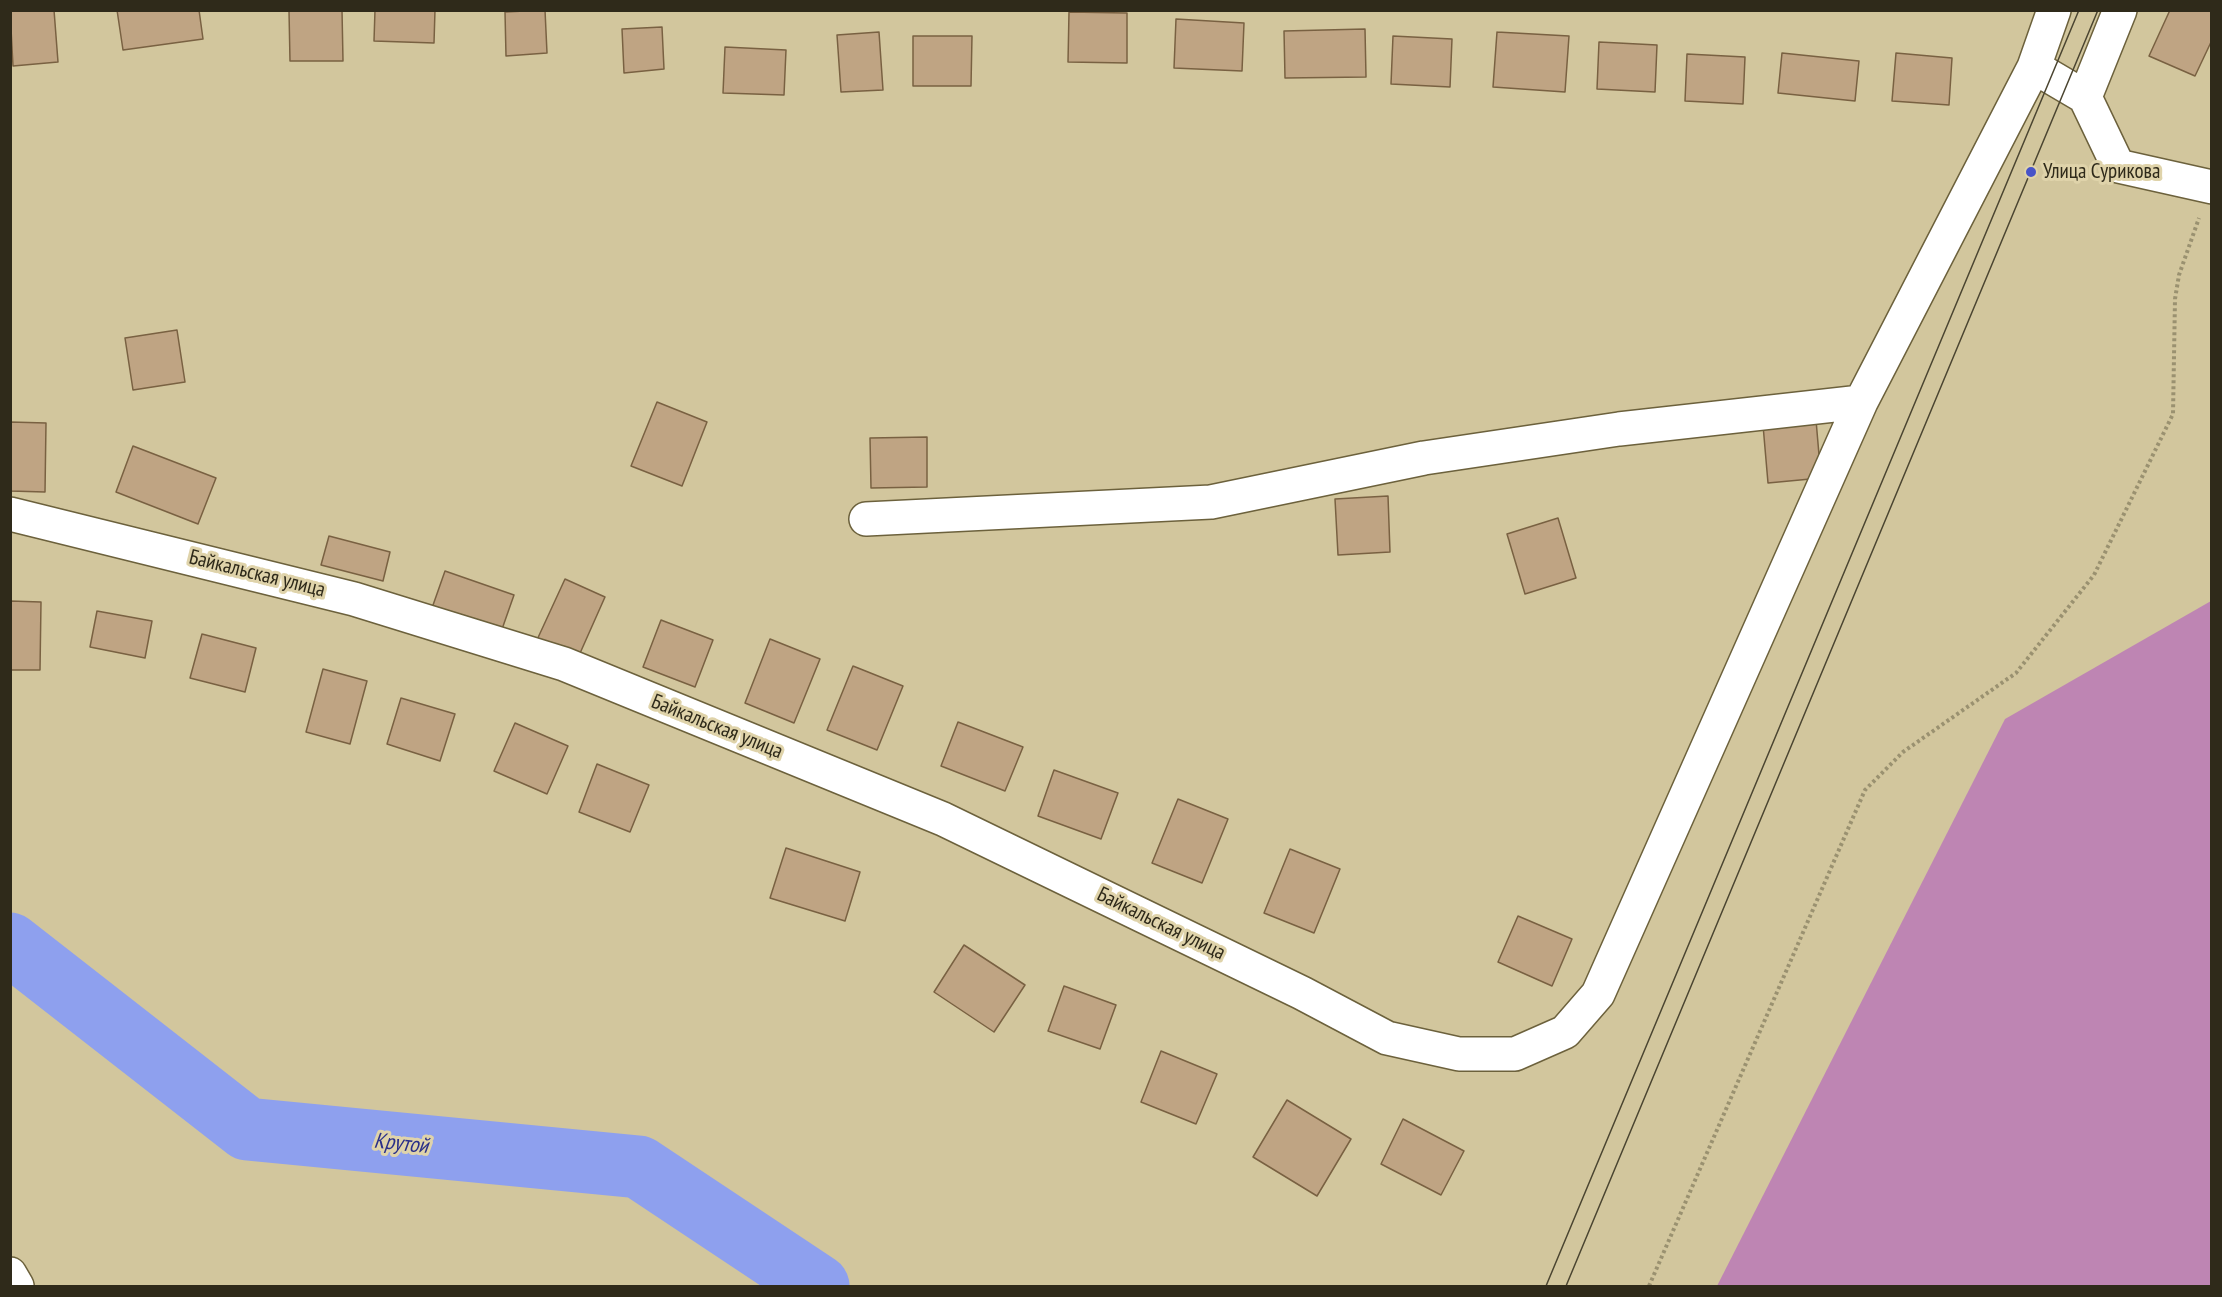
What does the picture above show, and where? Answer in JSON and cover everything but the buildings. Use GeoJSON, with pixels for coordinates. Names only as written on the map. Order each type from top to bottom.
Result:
{"type":"FeatureCollection","features":[{"type":"Feature","properties":{"kind":"street","name":"Байкальская улица"},"geometry":{"type":"LineString","coordinates":[[10,514],[354,599],[564,664],[943,819],[1302,993],[1387,1038],[1459,1054],[1515,1054],[1565,1032],[1598,994],[1861,402],[2034,68],[2054,10]]}},
{"type":"Feature","properties":{"kind":"street"},"geometry":{"type":"LineString","coordinates":[[2085,97],[2120,10]]}},
{"type":"Feature","properties":{"kind":"street"},"geometry":{"type":"LineString","coordinates":[[2034,68],[2085,97],[2118,166],[2211,187]]}},
{"type":"Feature","properties":{"kind":"street"},"geometry":{"type":"LineString","coordinates":[[866,519],[1211,502],[1424,458],[1619,429],[1861,402]]}},
{"type":"Feature","properties":{"kind":"street"},"geometry":{"type":"LineString","coordinates":[[10,1274],[16,1287]]}},
{"type":"Feature","properties":{"kind":"path"},"geometry":{"type":"LineString","coordinates":[[1649,1287],[1865,790],[1903,752],[2016,673],[2069,608],[2099,564],[2173,414],[2175,299],[2179,275],[2211,187]]}},
{"type":"Feature","properties":{"kind":"shaded area"},"geometry":{"type":"Polygon","coordinates":[[[2211,601],[2211,1286],[1717,1286],[2005,719],[2211,601]]]}},
{"type":"Feature","properties":{"kind":"waterway","name":"Крутой"},"geometry":{"type":"LineString","coordinates":[[10,944],[247,1129],[639,1167],[818,1286]]}},
{"type":"Feature","properties":{"kind":"tram line"},"geometry":{"type":"LineString","coordinates":[[1546,1286],[2079,10]]}},
{"type":"Feature","properties":{"kind":"tram line"},"geometry":{"type":"LineString","coordinates":[[1566,1286],[2098,10]]}},
{"type":"Feature","properties":{"kind":"place","name":"Улица Сурикова"},"geometry":{"type":"Point","coordinates":[2031,172]}}]}
